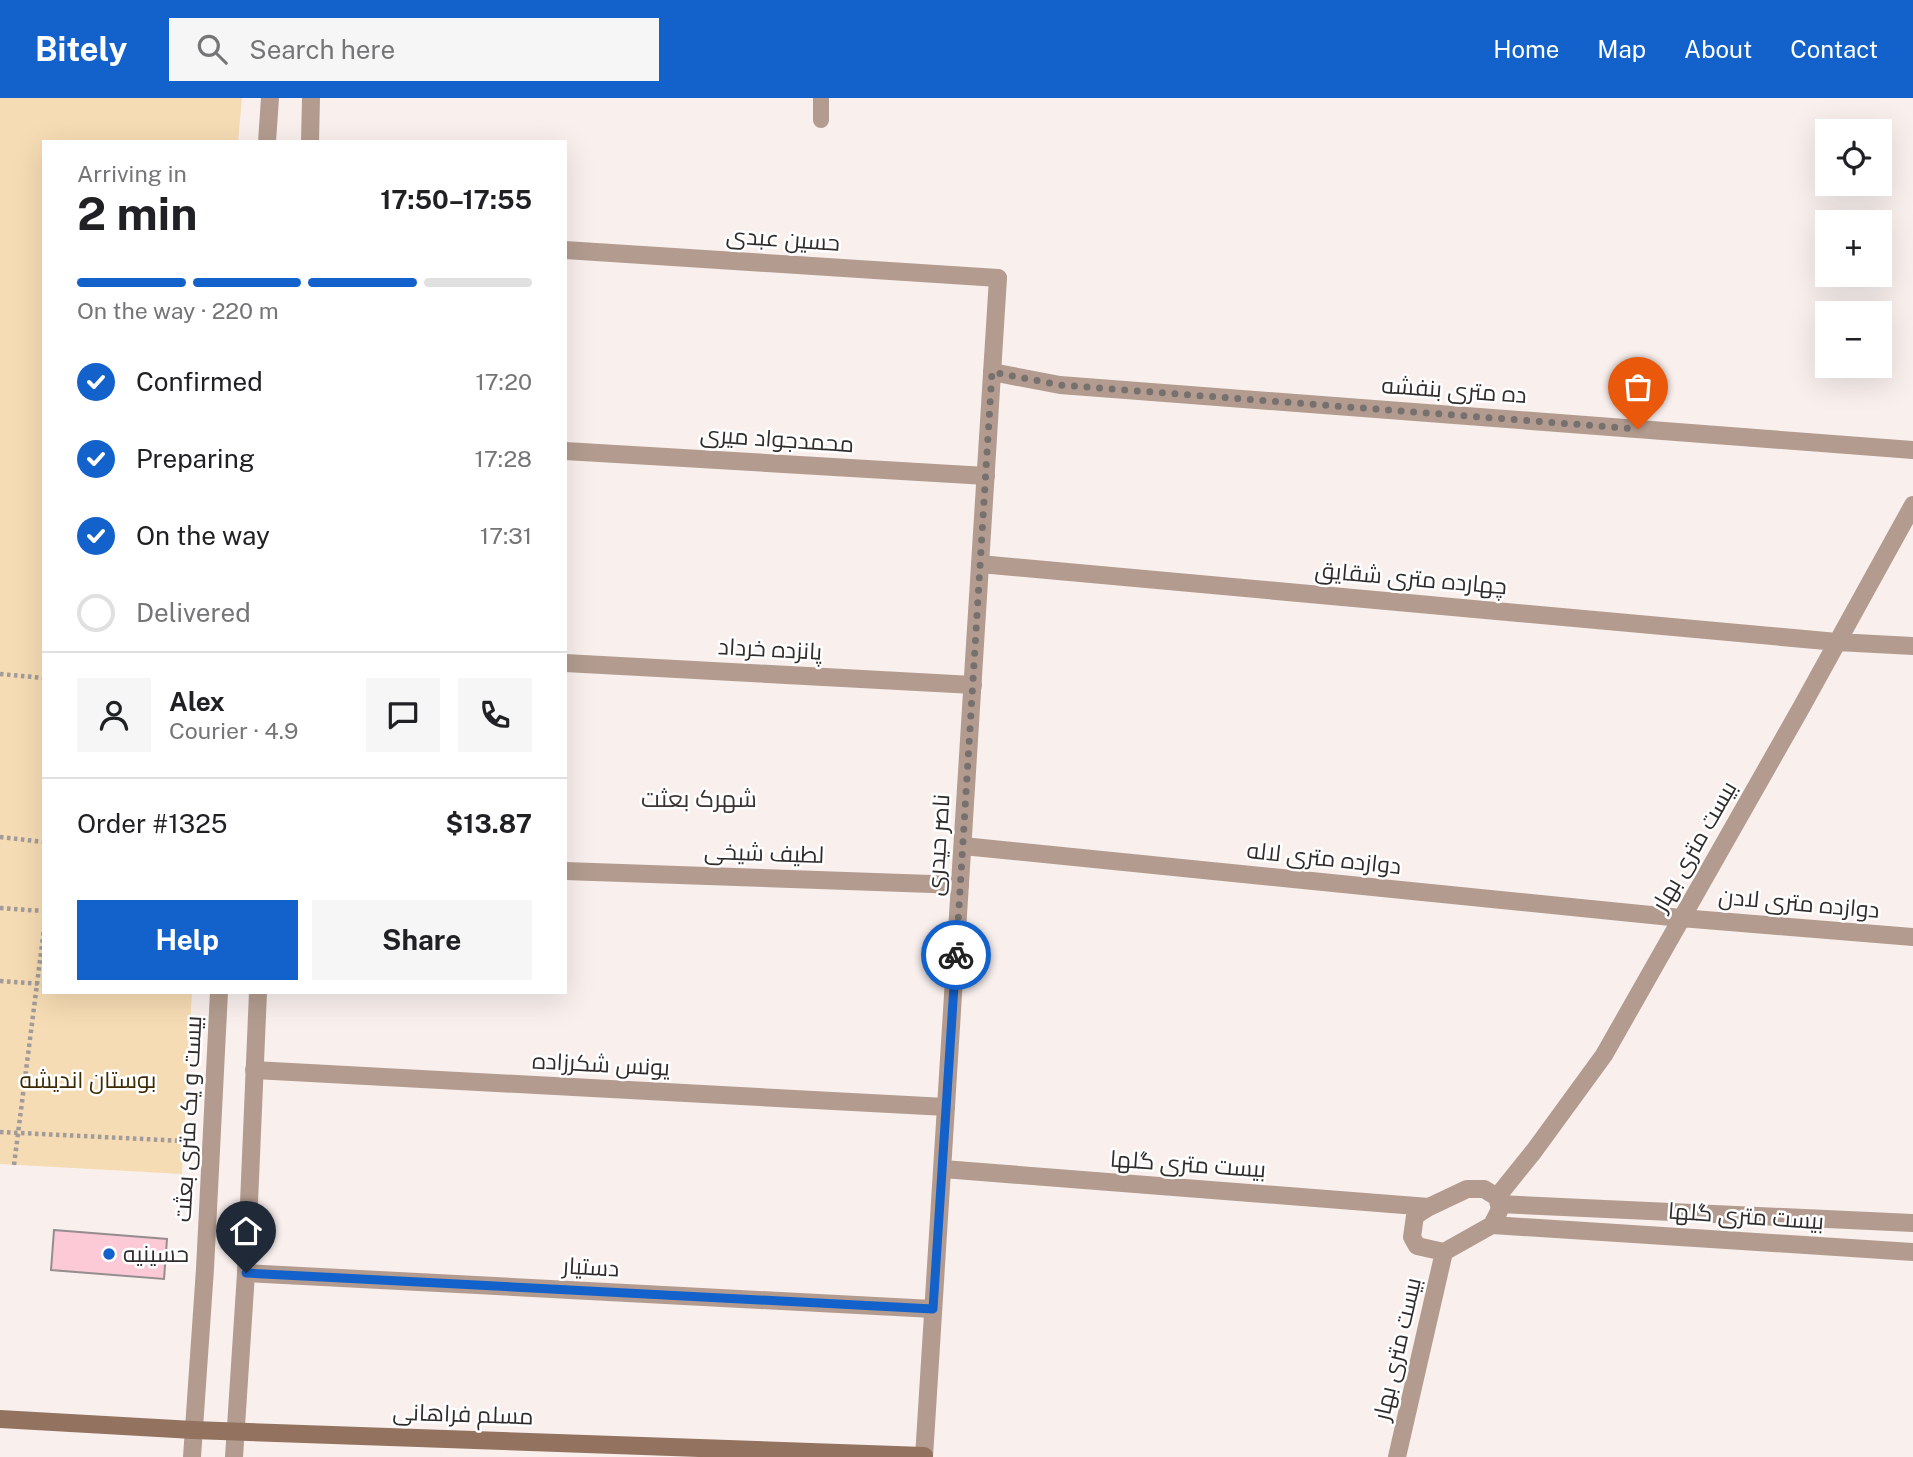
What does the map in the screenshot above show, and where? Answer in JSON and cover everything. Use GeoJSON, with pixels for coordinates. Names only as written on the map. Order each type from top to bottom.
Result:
{"type":"FeatureCollection","features":[{"type":"Feature","properties":{"kind":"main road","name":"مسلم فراهانی"},"geometry":{"type":"LineString","coordinates":[[0,1419],[194,1430],[924,1457]]}},
{"type":"Feature","properties":{"kind":"street"},"geometry":{"type":"LineString","coordinates":[[267,140],[270,98]]}},
{"type":"Feature","properties":{"kind":"street"},"geometry":{"type":"LineString","coordinates":[[310,140],[311,98]]}},
{"type":"Feature","properties":{"kind":"street","name":"حسین عبدی"},"geometry":{"type":"LineString","coordinates":[[567,250],[998,278]]}},
{"type":"Feature","properties":{"kind":"street","name":"ناصر حیدری"},"geometry":{"type":"LineString","coordinates":[[924,1457],[998,278]]}},
{"type":"Feature","properties":{"kind":"street","name":"ده متری بنفشه"},"geometry":{"type":"LineString","coordinates":[[992,372],[1060,385],[1913,450]]}},
{"type":"Feature","properties":{"kind":"street","name":"محمدجواد میری"},"geometry":{"type":"LineString","coordinates":[[567,450],[986,476]]}},
{"type":"Feature","properties":{"kind":"street","name":"بیست متری بهار"},"geometry":{"type":"LineString","coordinates":[[1498,1200],[1604,1055],[1913,505]]}},
{"type":"Feature","properties":{"kind":"street","name":"چهارده متری شقایق"},"geometry":{"type":"LineString","coordinates":[[980,564],[1837,642],[1913,646]]}},
{"type":"Feature","properties":{"kind":"street","name":"پانزده خرداد"},"geometry":{"type":"LineString","coordinates":[[567,663],[973,685]]}},
{"type":"Feature","properties":{"kind":"street","name":"دوازده متری لاله"},"geometry":{"type":"LineString","coordinates":[[962,846],[1681,918]]}},
{"type":"Feature","properties":{"kind":"street","name":"لطیف شیخی"},"geometry":{"type":"LineString","coordinates":[[567,871],[960,885]]}},
{"type":"Feature","properties":{"kind":"street","name":"دوازده متری لادن"},"geometry":{"type":"LineString","coordinates":[[1681,918],[1913,937]]}},
{"type":"Feature","properties":{"kind":"street","name":"بیست و یک متری بعثت"},"geometry":{"type":"LineString","coordinates":[[192,1457],[219,994]]}},
{"type":"Feature","properties":{"kind":"street"},"geometry":{"type":"LineString","coordinates":[[234,1457],[246,1273],[258,994]]}},
{"type":"Feature","properties":{"kind":"street","name":"یونس شکرزاده"},"geometry":{"type":"LineString","coordinates":[[254,1070],[946,1107]]}},
{"type":"Feature","properties":{"kind":"street","name":"بیست متری گلها"},"geometry":{"type":"LineString","coordinates":[[943,1169],[1429,1207],[1467,1189],[1484,1189],[1498,1200],[1913,1223]]}},
{"type":"Feature","properties":{"kind":"street"},"geometry":{"type":"LineString","coordinates":[[1429,1207],[1415,1216],[1412,1237],[1417,1246],[1444,1251],[1492,1225],[1500,1209],[1498,1200]]}},
{"type":"Feature","properties":{"kind":"street","name":"بیست متری گلها"},"geometry":{"type":"LineString","coordinates":[[1492,1225],[1913,1252]]}},
{"type":"Feature","properties":{"kind":"street","name":"بیست متری بهار"},"geometry":{"type":"LineString","coordinates":[[1397,1457],[1444,1251]]}},
{"type":"Feature","properties":{"kind":"street","name":"دستیار"},"geometry":{"type":"LineString","coordinates":[[246,1273],[933,1309]]}},
{"type":"Feature","properties":{"kind":"lane"},"geometry":{"type":"LineString","coordinates":[[821,98],[821,120]]}},
{"type":"Feature","properties":{"kind":"path"},"geometry":{"type":"LineString","coordinates":[[0,674],[42,678]]}},
{"type":"Feature","properties":{"kind":"path"},"geometry":{"type":"LineString","coordinates":[[0,837],[42,842]]}},
{"type":"Feature","properties":{"kind":"path"},"geometry":{"type":"LineString","coordinates":[[0,908],[42,911]]}},
{"type":"Feature","properties":{"kind":"path"},"geometry":{"type":"LineString","coordinates":[[14,1165],[42,965]]}},
{"type":"Feature","properties":{"kind":"path"},"geometry":{"type":"LineString","coordinates":[[0,981],[41,983]]}},
{"type":"Feature","properties":{"kind":"path"},"geometry":{"type":"LineString","coordinates":[[0,1132],[184,1141]]}},
{"type":"Feature","properties":{"kind":"green space","name":"بوستان اندیشه"},"geometry":{"type":"Polygon","coordinates":[[[0,98],[242,98],[238,140],[42,140],[42,994],[192,994],[182,1174],[0,1164],[0,98]]]}},
{"type":"Feature","properties":{"kind":"building","name":"حسینیه"},"geometry":{"type":"Polygon","coordinates":[[[54,1230],[167,1239],[164,1279],[51,1270],[54,1230]]]}},
{"type":"Feature","properties":{"kind":"way so far"},"geometry":{"type":"LineString","coordinates":[[956,955],[992,372],[1060,385],[1638,429]]}},
{"type":"Feature","properties":{"kind":"place","name":"حسینیه"},"geometry":{"type":"Point","coordinates":[109,1254]}},
{"type":"Feature","properties":{"kind":"district","name":"شهرک بعثت"},"geometry":{"type":"Point","coordinates":[699,799]}},
{"type":"Feature","properties":{"kind":"route"},"geometry":{"type":"LineString","coordinates":[[246,1273],[933,1309],[956,955]]}}]}
